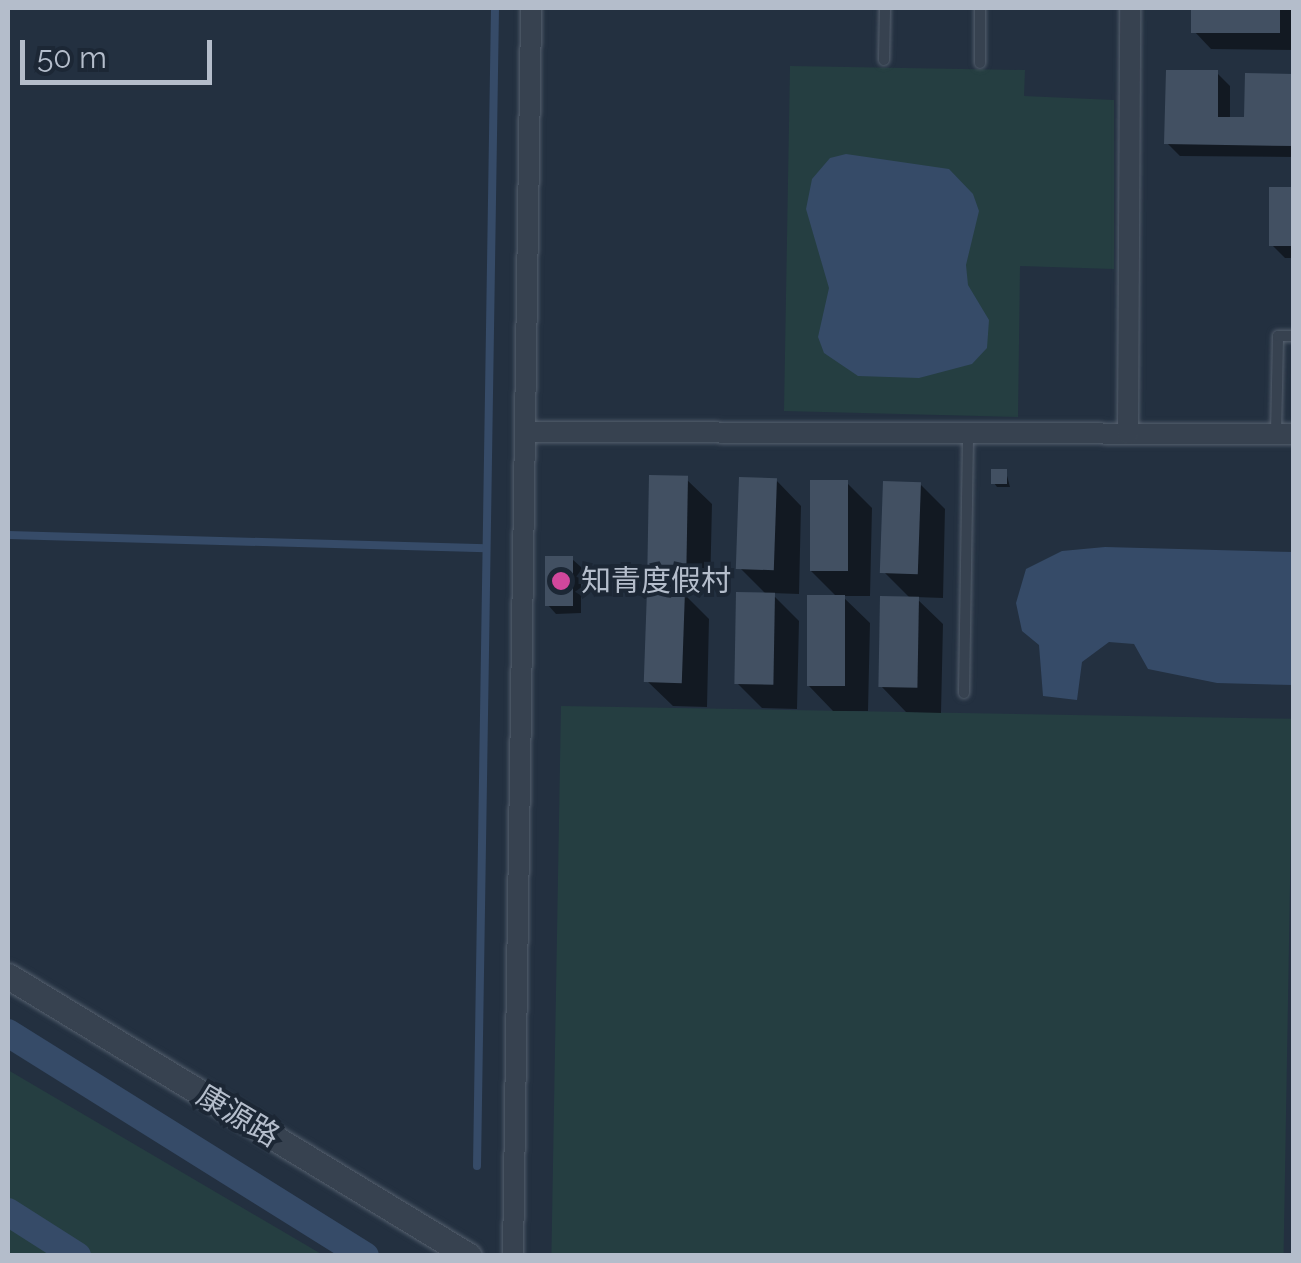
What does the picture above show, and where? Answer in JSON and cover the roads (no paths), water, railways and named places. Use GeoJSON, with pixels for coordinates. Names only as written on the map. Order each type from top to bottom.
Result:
{"type":"FeatureCollection","features":[{"type":"Feature","properties":{"kind":"street"},"geometry":{"type":"LineString","coordinates":[[513,1256],[531,8]]}},
{"type":"Feature","properties":{"kind":"street"},"geometry":{"type":"LineString","coordinates":[[1128,434],[1130,8]]}},
{"type":"Feature","properties":{"kind":"street"},"geometry":{"type":"LineString","coordinates":[[525,432],[1285,434]]}},
{"type":"Feature","properties":{"kind":"street","name":"康源路"},"geometry":{"type":"LineString","coordinates":[[8,976],[469,1256]]}},
{"type":"Feature","properties":{"kind":"lane"},"geometry":{"type":"LineString","coordinates":[[884,60],[885,8]]}},
{"type":"Feature","properties":{"kind":"lane"},"geometry":{"type":"LineString","coordinates":[[980,8],[980,64]]}},
{"type":"Feature","properties":{"kind":"lane"},"geometry":{"type":"LineString","coordinates":[[1285,434],[1278,336],[1294,336]]}},
{"type":"Feature","properties":{"kind":"lane"},"geometry":{"type":"LineString","coordinates":[[964,693],[968,433]]}},
{"type":"Feature","properties":{"kind":"water"},"geometry":{"type":"Polygon","coordinates":[[[846,154],[949,169],[973,194],[979,211],[966,265],[968,285],[989,320],[987,348],[972,364],[919,378],[858,376],[824,353],[818,337],[829,288],[806,209],[812,179],[830,158],[846,154]]]}},
{"type":"Feature","properties":{"kind":"water"},"geometry":{"type":"Polygon","coordinates":[[[1105,547],[1293,552],[1293,685],[1217,683],[1148,669],[1134,644],[1109,642],[1082,662],[1077,700],[1043,696],[1039,645],[1022,631],[1016,603],[1026,569],[1062,551],[1105,547]]]}},
{"type":"Feature","properties":{"kind":"waterway"},"geometry":{"type":"LineString","coordinates":[[477,1166],[495,8]]}},
{"type":"Feature","properties":{"kind":"waterway"},"geometry":{"type":"LineString","coordinates":[[8,535],[486,548]]}},
{"type":"Feature","properties":{"kind":"waterway"},"geometry":{"type":"LineString","coordinates":[[8,1033],[365,1256]]}},
{"type":"Feature","properties":{"kind":"waterway"},"geometry":{"type":"LineString","coordinates":[[8,1212],[77,1256]]}},
{"type":"Feature","properties":{"kind":"place","name":"知青度假村"},"geometry":{"type":"Point","coordinates":[561,581]}}]}
